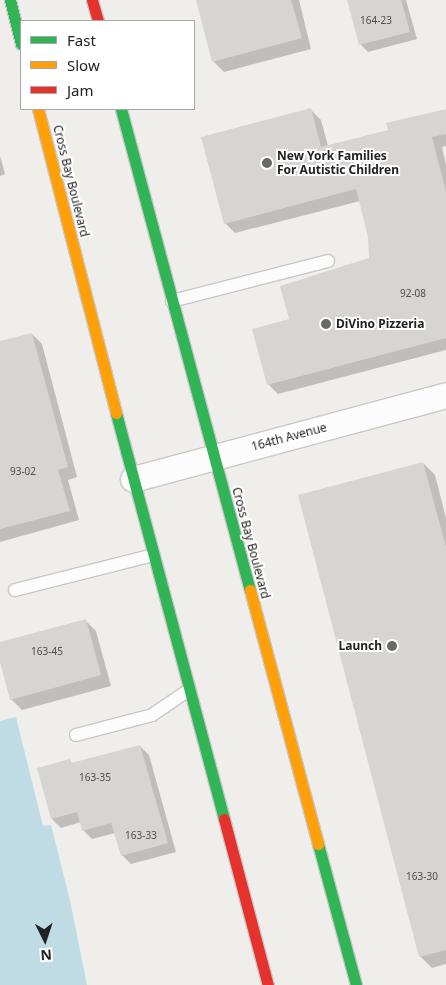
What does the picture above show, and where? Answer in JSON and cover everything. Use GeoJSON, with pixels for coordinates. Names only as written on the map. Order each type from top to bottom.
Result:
{"type":"FeatureCollection","features":[{"type":"Feature","properties":{"kind":"main road"},"geometry":{"type":"LineString","coordinates":[[10,0],[20,40]]}},
{"type":"Feature","properties":{"kind":"main road"},"geometry":{"type":"LineString","coordinates":[[92,0],[98,20]]}},
{"type":"Feature","properties":{"kind":"main road","name":"Cross Bay Boulevard"},"geometry":{"type":"LineString","coordinates":[[38,110],[133,479],[268,985]]}},
{"type":"Feature","properties":{"kind":"main road","name":"Cross Bay Boulevard"},"geometry":{"type":"LineString","coordinates":[[121,110],[356,985]]}},
{"type":"Feature","properties":{"kind":"street","name":"164th Avenue"},"geometry":{"type":"LineString","coordinates":[[133,479],[446,396]]}},
{"type":"Feature","properties":{"kind":"lane"},"geometry":{"type":"LineString","coordinates":[[172,301],[328,261]]}},
{"type":"Feature","properties":{"kind":"lane"},"geometry":{"type":"LineString","coordinates":[[15,590],[153,555]]}},
{"type":"Feature","properties":{"kind":"lane"},"geometry":{"type":"LineString","coordinates":[[76,735],[152,716],[189,690]]}},
{"type":"Feature","properties":{"kind":"water"},"geometry":{"type":"Polygon","coordinates":[[[16,717],[43,826],[51,825],[71,905],[87,985],[0,985],[0,721],[16,717]]]}},
{"type":"Feature","properties":{"kind":"building"},"geometry":{"type":"Polygon","coordinates":[[[196,0],[291,0],[302,38],[212,62],[196,0]]]}},
{"type":"Feature","properties":{"kind":"building"},"geometry":{"type":"Polygon","coordinates":[[[347,0],[401,0],[410,32],[359,45],[347,0]]]}},
{"type":"Feature","properties":{"kind":"building"},"geometry":{"type":"Polygon","coordinates":[[[311,108],[321,147],[388,130],[386,123],[446,109],[446,134],[432,137],[446,192],[446,338],[267,385],[252,329],[289,319],[280,286],[369,258],[368,237],[356,189],[224,224],[201,137],[311,108]]]}},
{"type":"Feature","properties":{"kind":"building"},"geometry":{"type":"Polygon","coordinates":[[[32,333],[68,467],[58,470],[70,511],[0,529],[0,341],[32,333]]]}},
{"type":"Feature","properties":{"kind":"building","name":"Launch"},"geometry":{"type":"Polygon","coordinates":[[[423,462],[446,547],[446,950],[419,957],[298,495],[423,462]]]}},
{"type":"Feature","properties":{"kind":"building"},"geometry":{"type":"Polygon","coordinates":[[[86,619],[101,675],[10,700],[0,662],[0,642],[86,619]]]}},
{"type":"Feature","properties":{"kind":"building"},"geometry":{"type":"Polygon","coordinates":[[[140,745],[168,843],[121,856],[111,823],[82,831],[77,812],[51,819],[37,768],[70,759],[71,763],[140,745]]]}},
{"type":"Feature","properties":{"kind":"traffic: fast"},"geometry":{"type":"LineString","coordinates":[[10,0],[20,40]]}},
{"type":"Feature","properties":{"kind":"traffic: fast"},"geometry":{"type":"LineString","coordinates":[[121,110],[250,590]]}},
{"type":"Feature","properties":{"kind":"traffic: fast"},"geometry":{"type":"LineString","coordinates":[[116,413],[224,819]]}},
{"type":"Feature","properties":{"kind":"traffic: fast"},"geometry":{"type":"LineString","coordinates":[[318,844],[356,985]]}},
{"type":"Feature","properties":{"kind":"traffic: slow"},"geometry":{"type":"LineString","coordinates":[[38,110],[116,413]]}},
{"type":"Feature","properties":{"kind":"traffic: slow"},"geometry":{"type":"LineString","coordinates":[[250,590],[318,844]]}},
{"type":"Feature","properties":{"kind":"traffic: jam"},"geometry":{"type":"LineString","coordinates":[[92,0],[98,20]]}},
{"type":"Feature","properties":{"kind":"traffic: jam"},"geometry":{"type":"LineString","coordinates":[[224,819],[268,985]]}},
{"type":"Feature","properties":{"kind":"place","name":"New York Families For Autistic Children"},"geometry":{"type":"Point","coordinates":[267,163]}},
{"type":"Feature","properties":{"kind":"place","name":"DiVino Pizzeria"},"geometry":{"type":"Point","coordinates":[326,324]}},
{"type":"Feature","properties":{"kind":"place","name":"Launch"},"geometry":{"type":"Point","coordinates":[392,646]}}]}
